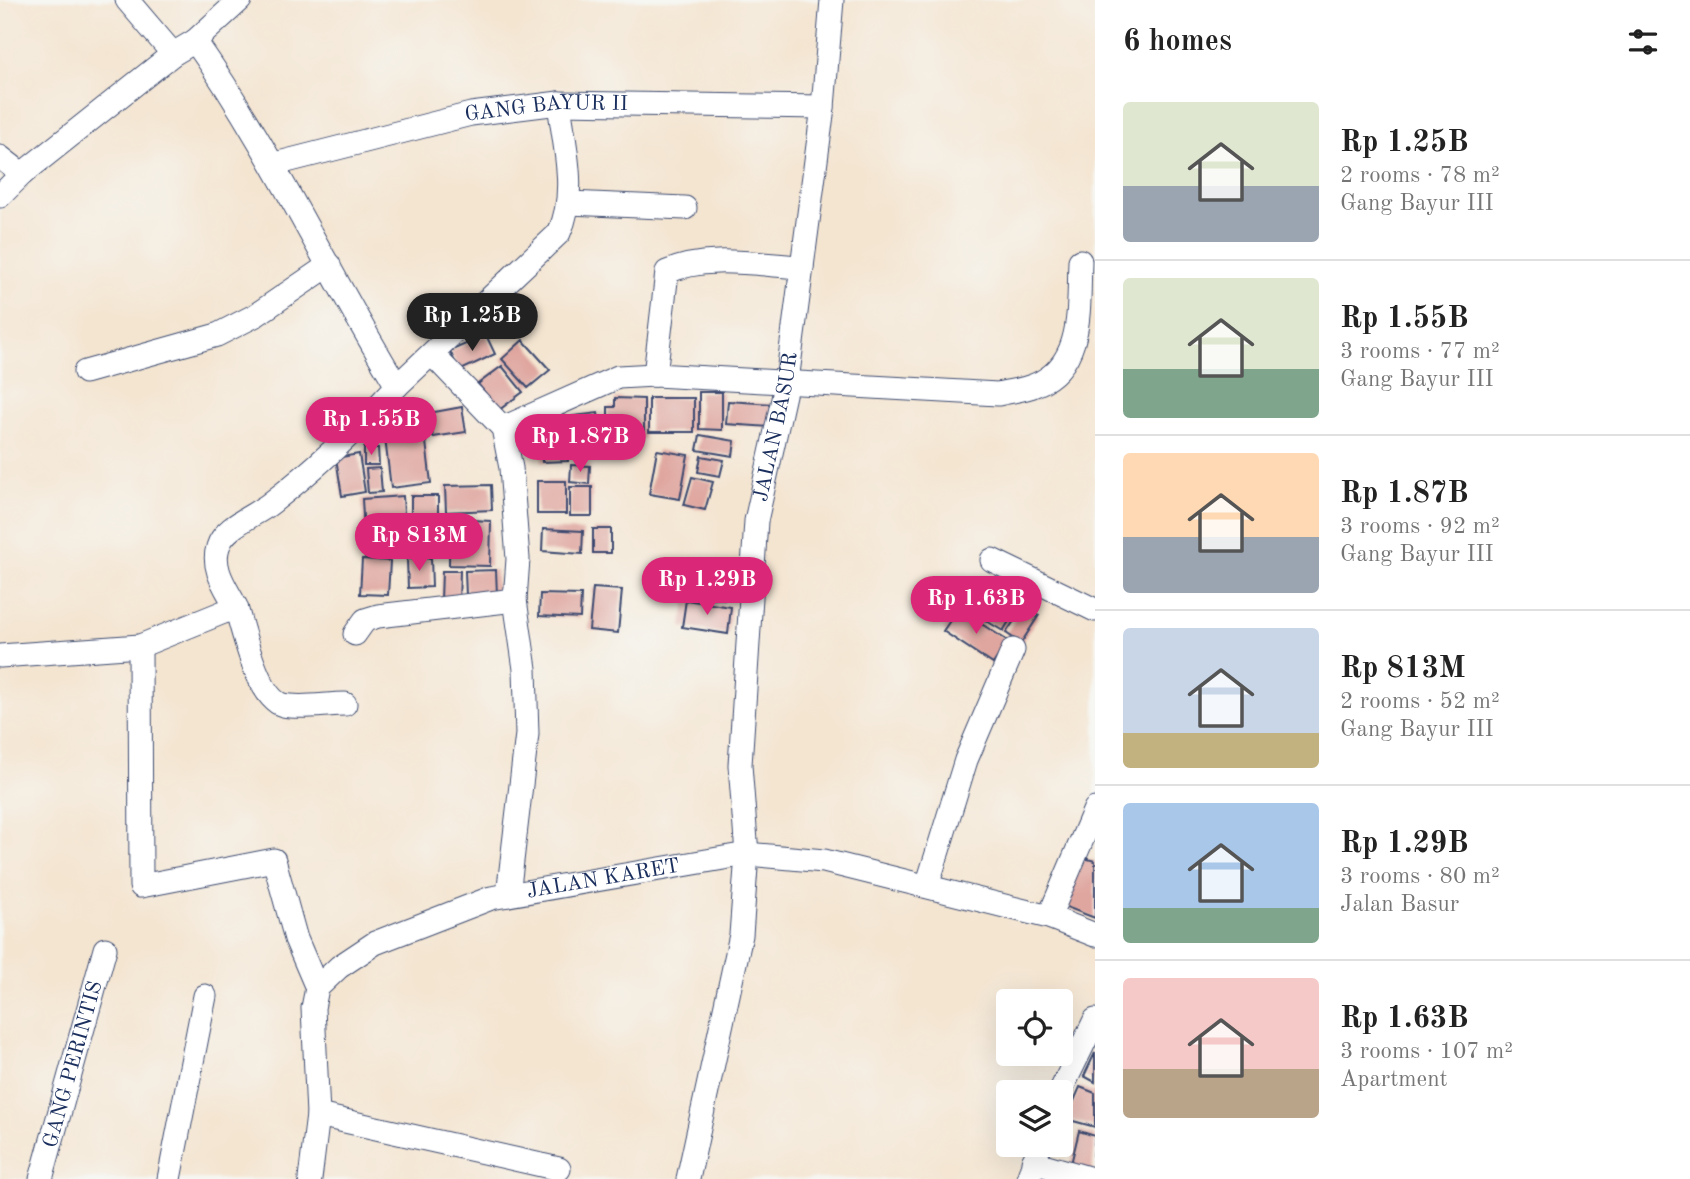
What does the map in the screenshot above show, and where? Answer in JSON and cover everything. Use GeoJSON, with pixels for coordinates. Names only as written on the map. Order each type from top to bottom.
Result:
{"type":"FeatureCollection","features":[{"type":"Feature","properties":{"kind":"street"},"geometry":{"type":"LineString","coordinates":[[127,0],[173,54]]}},
{"type":"Feature","properties":{"kind":"street","name":"JALAN BASUR"},"geometry":{"type":"LineString","coordinates":[[688,1179],[741,935],[747,854],[740,765],[756,521],[787,381],[823,107],[832,0]]}},
{"type":"Feature","properties":{"kind":"street"},"geometry":{"type":"LineString","coordinates":[[0,196],[22,174],[173,54],[195,40],[224,5]]}},
{"type":"Feature","properties":{"kind":"street"},"geometry":{"type":"LineString","coordinates":[[195,40],[275,164],[397,386]]}},
{"type":"Feature","properties":{"kind":"street"},"geometry":{"type":"LineString","coordinates":[[345,704],[295,706],[281,704],[271,697],[250,654],[236,607],[217,572],[218,547],[228,532],[270,504],[346,441],[397,386],[559,233],[569,203],[559,103]]}},
{"type":"Feature","properties":{"kind":"street","name":"GANG BAYUR II"},"geometry":{"type":"LineString","coordinates":[[275,164],[471,114],[559,103],[823,107]]}},
{"type":"Feature","properties":{"kind":"street"},"geometry":{"type":"LineString","coordinates":[[0,157],[22,174]]}},
{"type":"Feature","properties":{"kind":"street"},"geometry":{"type":"LineString","coordinates":[[569,203],[685,208]]}},
{"type":"Feature","properties":{"kind":"street"},"geometry":{"type":"LineString","coordinates":[[503,428],[618,377],[655,375],[998,394],[1035,386],[1057,372],[1077,337],[1080,261]]}},
{"type":"Feature","properties":{"kind":"street"},"geometry":{"type":"LineString","coordinates":[[655,375],[667,272],[684,264],[802,267]]}},
{"type":"Feature","properties":{"kind":"street"},"geometry":{"type":"LineString","coordinates":[[85,372],[217,335],[256,315],[329,265]]}},
{"type":"Feature","properties":{"kind":"street"},"geometry":{"type":"LineString","coordinates":[[432,354],[503,428],[514,508],[518,559],[515,600],[525,669],[527,734],[509,895]]}},
{"type":"Feature","properties":{"kind":"street"},"geometry":{"type":"LineString","coordinates":[[992,560],[1095,610]]}},
{"type":"Feature","properties":{"kind":"street"},"geometry":{"type":"LineString","coordinates":[[355,634],[365,620],[378,616],[515,600]]}},
{"type":"Feature","properties":{"kind":"street"},"geometry":{"type":"LineString","coordinates":[[0,656],[140,646],[236,607]]}},
{"type":"Feature","properties":{"kind":"street"},"geometry":{"type":"LineString","coordinates":[[140,646],[141,886],[274,860],[296,939],[317,988],[313,1008],[318,1115],[310,1179]]}},
{"type":"Feature","properties":{"kind":"street"},"geometry":{"type":"LineString","coordinates":[[927,886],[966,760],[1013,650]]}},
{"type":"Feature","properties":{"kind":"street"},"geometry":{"type":"LineString","coordinates":[[1049,917],[1095,809]]}},
{"type":"Feature","properties":{"kind":"street","name":"JALAN KARET"},"geometry":{"type":"LineString","coordinates":[[317,988],[339,967],[375,943],[445,915],[509,895],[747,854],[824,861],[1049,917],[1095,935]]}},
{"type":"Feature","properties":{"kind":"street","name":"GANG PERINTIS"},"geometry":{"type":"LineString","coordinates":[[41,1179],[105,949]]}},
{"type":"Feature","properties":{"kind":"street"},"geometry":{"type":"LineString","coordinates":[[169,1179],[205,996]]}},
{"type":"Feature","properties":{"kind":"street"},"geometry":{"type":"LineString","coordinates":[[1066,1080],[1095,1020]]}},
{"type":"Feature","properties":{"kind":"street"},"geometry":{"type":"LineString","coordinates":[[318,1115],[559,1169]]}},
{"type":"Feature","properties":{"kind":"street"},"geometry":{"type":"LineString","coordinates":[[1034,1162],[1092,1179]]}},
{"type":"Feature","properties":{"kind":"building"},"geometry":{"type":"Polygon","coordinates":[[[486,335],[495,354],[459,371],[450,351],[486,335]]]}},
{"type":"Feature","properties":{"kind":"building"},"geometry":{"type":"Polygon","coordinates":[[[523,340],[550,370],[528,388],[502,359],[523,340]]]}},
{"type":"Feature","properties":{"kind":"building"},"geometry":{"type":"Polygon","coordinates":[[[502,366],[523,392],[499,410],[478,384],[502,366]]]}},
{"type":"Feature","properties":{"kind":"building"},"geometry":{"type":"Polygon","coordinates":[[[699,392],[722,392],[722,430],[699,429],[699,392]]]}},
{"type":"Feature","properties":{"kind":"building"},"geometry":{"type":"Polygon","coordinates":[[[615,398],[644,399],[644,439],[615,438],[615,426],[608,426],[608,407],[615,407],[615,398]]]}},
{"type":"Feature","properties":{"kind":"building"},"geometry":{"type":"Polygon","coordinates":[[[649,398],[694,398],[694,432],[649,432],[649,398]]]}},
{"type":"Feature","properties":{"kind":"building"},"geometry":{"type":"Polygon","coordinates":[[[728,401],[772,404],[770,427],[726,424],[728,401]]]}},
{"type":"Feature","properties":{"kind":"building"},"geometry":{"type":"Polygon","coordinates":[[[462,407],[466,432],[433,437],[429,413],[462,407]]]}},
{"type":"Feature","properties":{"kind":"building"},"geometry":{"type":"Polygon","coordinates":[[[598,413],[603,455],[578,458],[573,416],[598,413]]]}},
{"type":"Feature","properties":{"kind":"building"},"geometry":{"type":"Polygon","coordinates":[[[541,419],[567,419],[568,461],[542,462],[541,419]]]}},
{"type":"Feature","properties":{"kind":"building"},"geometry":{"type":"Polygon","coordinates":[[[425,434],[431,483],[391,488],[385,438],[425,434]]]}},
{"type":"Feature","properties":{"kind":"building"},"geometry":{"type":"Polygon","coordinates":[[[700,435],[735,441],[733,456],[697,450],[700,435]]]}},
{"type":"Feature","properties":{"kind":"building"},"geometry":{"type":"Polygon","coordinates":[[[364,448],[378,448],[379,465],[364,465],[364,448]]]}},
{"type":"Feature","properties":{"kind":"building"},"geometry":{"type":"Polygon","coordinates":[[[657,450],[688,455],[680,499],[649,494],[657,450]]]}},
{"type":"Feature","properties":{"kind":"building"},"geometry":{"type":"Polygon","coordinates":[[[359,454],[365,492],[342,496],[336,458],[359,454]]]}},
{"type":"Feature","properties":{"kind":"building"},"geometry":{"type":"Polygon","coordinates":[[[701,456],[724,460],[720,476],[698,472],[701,456]]]}},
{"type":"Feature","properties":{"kind":"building"},"geometry":{"type":"Polygon","coordinates":[[[571,465],[590,466],[589,484],[570,482],[571,465]]]}},
{"type":"Feature","properties":{"kind":"building"},"geometry":{"type":"Polygon","coordinates":[[[380,468],[382,492],[368,493],[366,469],[380,468]]]}},
{"type":"Feature","properties":{"kind":"building"},"geometry":{"type":"Polygon","coordinates":[[[692,477],[713,482],[705,510],[684,505],[692,477]]]}},
{"type":"Feature","properties":{"kind":"building"},"geometry":{"type":"Polygon","coordinates":[[[537,481],[566,481],[566,514],[537,514],[537,481]]]}},
{"type":"Feature","properties":{"kind":"building"},"geometry":{"type":"Polygon","coordinates":[[[491,485],[492,510],[446,512],[445,486],[491,485]]]}},
{"type":"Feature","properties":{"kind":"building"},"geometry":{"type":"Polygon","coordinates":[[[570,487],[592,487],[592,516],[570,516],[570,487]]]}},
{"type":"Feature","properties":{"kind":"building"},"geometry":{"type":"Polygon","coordinates":[[[403,496],[405,530],[364,533],[362,499],[403,496]]]}},
{"type":"Feature","properties":{"kind":"building"},"geometry":{"type":"Polygon","coordinates":[[[411,496],[438,496],[438,533],[411,533],[411,496]]]}},
{"type":"Feature","properties":{"kind":"building"},"geometry":{"type":"Polygon","coordinates":[[[450,519],[491,521],[490,566],[449,565],[450,519]]]}},
{"type":"Feature","properties":{"kind":"building"},"geometry":{"type":"Polygon","coordinates":[[[543,529],[583,531],[582,554],[542,551],[543,529]]]}},
{"type":"Feature","properties":{"kind":"building"},"geometry":{"type":"Polygon","coordinates":[[[593,529],[611,529],[611,553],[593,553],[593,529]]]}},
{"type":"Feature","properties":{"kind":"building"},"geometry":{"type":"Polygon","coordinates":[[[435,538],[436,556],[400,557],[399,539],[435,538]]]}},
{"type":"Feature","properties":{"kind":"building"},"geometry":{"type":"Polygon","coordinates":[[[431,558],[432,587],[408,588],[407,559],[431,558]]]}},
{"type":"Feature","properties":{"kind":"building"},"geometry":{"type":"Polygon","coordinates":[[[362,559],[390,561],[388,595],[360,594],[362,559]]]}},
{"type":"Feature","properties":{"kind":"building"},"geometry":{"type":"Polygon","coordinates":[[[705,563],[728,564],[727,599],[704,598],[705,563]]]}},
{"type":"Feature","properties":{"kind":"building"},"geometry":{"type":"Polygon","coordinates":[[[496,570],[497,595],[466,596],[465,571],[496,570]]]}},
{"type":"Feature","properties":{"kind":"building"},"geometry":{"type":"Polygon","coordinates":[[[442,571],[460,571],[459,602],[441,601],[442,571]]]}},
{"type":"Feature","properties":{"kind":"building"},"geometry":{"type":"Polygon","coordinates":[[[977,577],[998,590],[981,618],[959,604],[977,577]]]}},
{"type":"Feature","properties":{"kind":"building"},"geometry":{"type":"Polygon","coordinates":[[[593,588],[622,590],[618,633],[589,630],[593,588]]]}},
{"type":"Feature","properties":{"kind":"building"},"geometry":{"type":"Polygon","coordinates":[[[1001,593],[1020,604],[1003,631],[985,620],[1001,593]]]}},
{"type":"Feature","properties":{"kind":"building"},"geometry":{"type":"Polygon","coordinates":[[[540,594],[581,595],[580,618],[539,616],[540,594]]]}},
{"type":"Feature","properties":{"kind":"building"},"geometry":{"type":"Polygon","coordinates":[[[686,600],[731,607],[728,634],[682,627],[686,600]]]}},
{"type":"Feature","properties":{"kind":"building"},"geometry":{"type":"Polygon","coordinates":[[[1024,606],[1039,615],[1021,643],[1006,633],[1024,606]]]}},
{"type":"Feature","properties":{"kind":"building"},"geometry":{"type":"Polygon","coordinates":[[[958,609],[1008,641],[993,664],[943,631],[958,609]]]}},
{"type":"Feature","properties":{"kind":"building"},"geometry":{"type":"Polygon","coordinates":[[[1084,858],[1095,861],[1095,918],[1061,905],[1084,858]]]}},
{"type":"Feature","properties":{"kind":"building"},"geometry":{"type":"Polygon","coordinates":[[[1095,1053],[1095,1082],[1084,1076],[1095,1053]]]}},
{"type":"Feature","properties":{"kind":"building"},"geometry":{"type":"Polygon","coordinates":[[[1080,1087],[1095,1093],[1095,1127],[1073,1121],[1073,1103],[1080,1087]]]}},
{"type":"Feature","properties":{"kind":"building"},"geometry":{"type":"Polygon","coordinates":[[[1079,1131],[1095,1136],[1092,1176],[1070,1168],[1079,1131]]]}}]}
